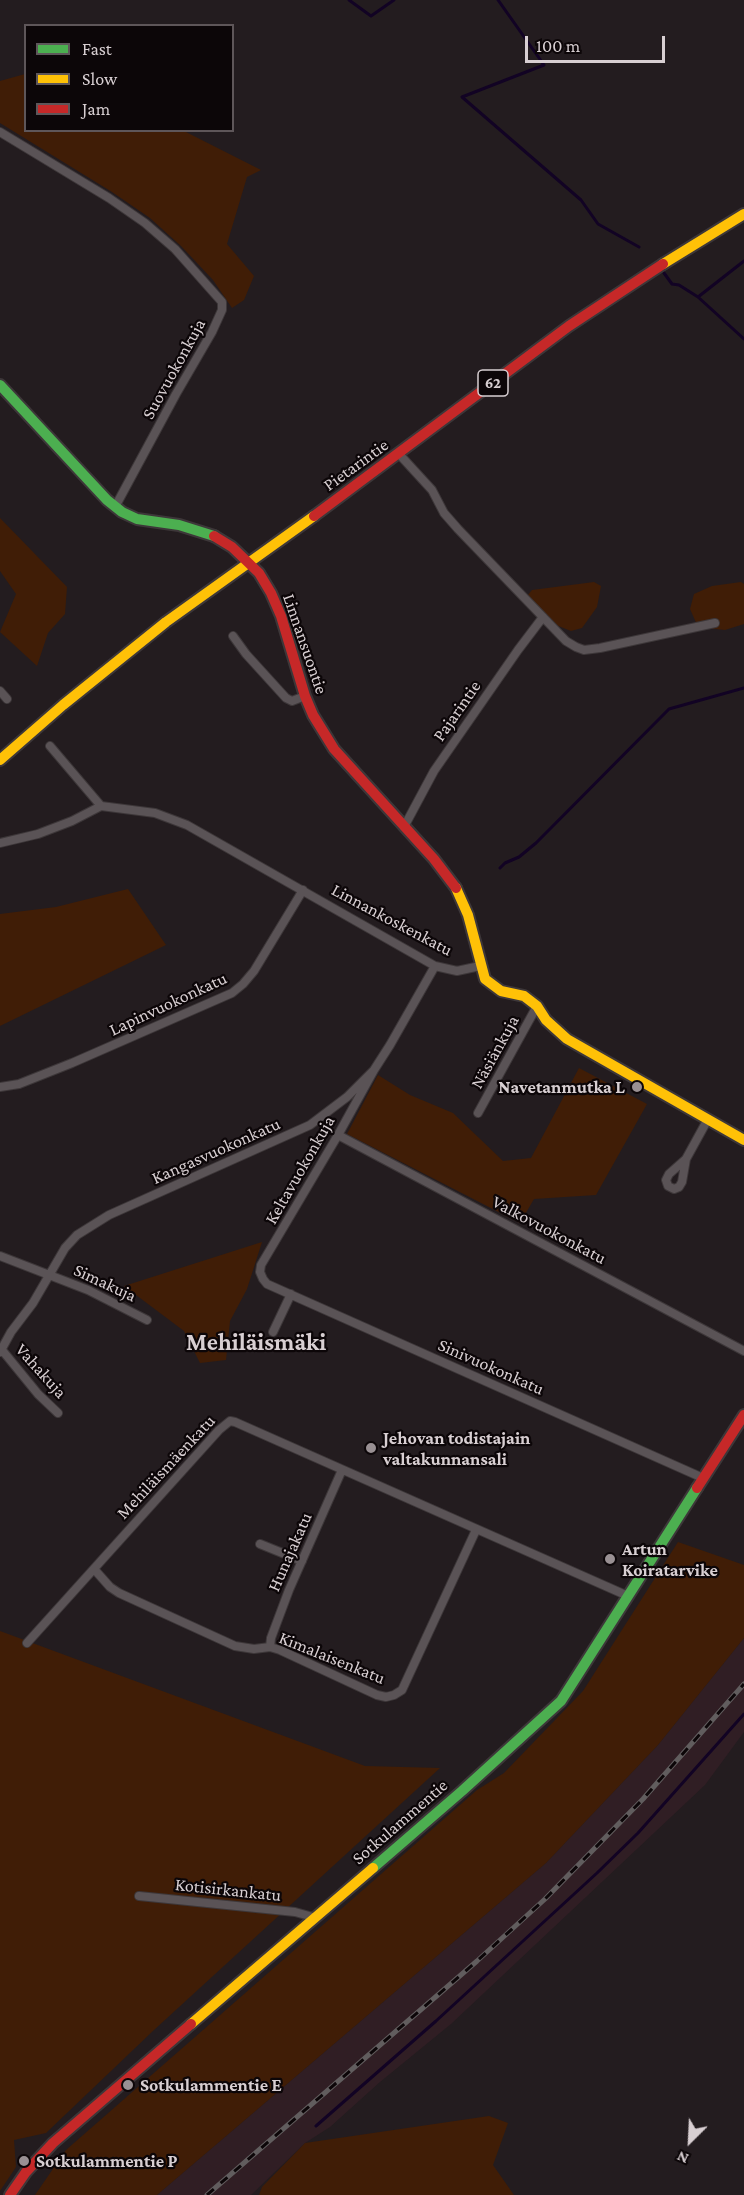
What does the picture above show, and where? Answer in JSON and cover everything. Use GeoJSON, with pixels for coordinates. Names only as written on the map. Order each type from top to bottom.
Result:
{"type":"FeatureCollection","features":[{"type":"Feature","properties":{"kind":"street","name":"Suovuokonkuja"},"geometry":{"type":"LineString","coordinates":[[0,132],[109,198],[145,223],[175,249],[222,302],[222,310],[212,332],[116,507]]}},
{"type":"Feature","properties":{"kind":"street","name":"Pietarintie"},"geometry":{"type":"LineString","coordinates":[[0,760],[114,663],[569,326],[645,275],[744,214]]}},
{"type":"Feature","properties":{"kind":"street","name":"Linnansuontie"},"geometry":{"type":"LineString","coordinates":[[0,385],[116,507],[128,516],[209,533],[221,539],[259,573],[281,616],[313,715],[334,749],[446,873],[459,893],[468,915],[480,966]]}},
{"type":"Feature","properties":{"kind":"street"},"geometry":{"type":"LineString","coordinates":[[399,454],[432,489],[450,520],[566,641],[584,650],[715,623]]}},
{"type":"Feature","properties":{"kind":"street","name":"Pajarintie"},"geometry":{"type":"LineString","coordinates":[[404,827],[434,771],[543,617]]}},
{"type":"Feature","properties":{"kind":"street"},"geometry":{"type":"LineString","coordinates":[[233,636],[246,654],[286,698],[292,701],[305,696]]}},
{"type":"Feature","properties":{"kind":"street"},"geometry":{"type":"LineString","coordinates":[[0,691],[7,699]]}},
{"type":"Feature","properties":{"kind":"street"},"geometry":{"type":"LineString","coordinates":[[0,843],[38,834],[72,821],[101,806],[50,746]]}},
{"type":"Feature","properties":{"kind":"street","name":"Linnankoskenkatu"},"geometry":{"type":"LineString","coordinates":[[101,806],[134,809],[171,819],[210,837],[435,966],[458,971],[480,966]]}},
{"type":"Feature","properties":{"kind":"street","name":"Lapinvuokonkatu"},"geometry":{"type":"LineString","coordinates":[[0,1087],[19,1084],[72,1063],[232,993],[254,971],[303,890]]}},
{"type":"Feature","properties":{"kind":"street","name":"Kangasvuokonkatu"},"geometry":{"type":"LineString","coordinates":[[1,1351],[65,1248],[76,1235],[109,1215],[310,1125],[347,1096],[374,1070],[435,966]]}},
{"type":"Feature","properties":{"kind":"street"},"geometry":{"type":"LineString","coordinates":[[480,966],[485,979],[492,986],[501,991],[525,996],[567,1039],[744,1140]]}},
{"type":"Feature","properties":{"kind":"street","name":"Näsiänkuja"},"geometry":{"type":"LineString","coordinates":[[478,1113],[537,1006]]}},
{"type":"Feature","properties":{"kind":"street","name":"Keltavuokonkuja"},"geometry":{"type":"LineString","coordinates":[[267,1284],[260,1272],[261,1264],[374,1070]]}},
{"type":"Feature","properties":{"kind":"street"},"geometry":{"type":"LineString","coordinates":[[686,1159],[708,1119]]}},
{"type":"Feature","properties":{"kind":"street","name":"Valkovuokonkatu"},"geometry":{"type":"LineString","coordinates":[[338,1135],[744,1351]]}},
{"type":"Feature","properties":{"kind":"street"},"geometry":{"type":"LineString","coordinates":[[0,1256],[50,1274]]}},
{"type":"Feature","properties":{"kind":"street","name":"Simakuja"},"geometry":{"type":"LineString","coordinates":[[50,1274],[147,1320]]}},
{"type":"Feature","properties":{"kind":"street","name":"Sinivuokonkatu"},"geometry":{"type":"LineString","coordinates":[[267,1284],[703,1478]]}},
{"type":"Feature","properties":{"kind":"street"},"geometry":{"type":"LineString","coordinates":[[273,1332],[291,1294]]}},
{"type":"Feature","properties":{"kind":"street","name":"Vahakuja"},"geometry":{"type":"LineString","coordinates":[[1,1351],[38,1394],[58,1413]]}},
{"type":"Feature","properties":{"kind":"street","name":"Sotkulammentie"},"geometry":{"type":"LineString","coordinates":[[10,2195],[26,2172],[53,2142],[552,1711],[572,1688],[744,1415]]}},
{"type":"Feature","properties":{"kind":"street","name":"Mehiläismäenkatu"},"geometry":{"type":"LineString","coordinates":[[27,1643],[219,1430],[230,1421],[628,1596]]}},
{"type":"Feature","properties":{"kind":"street","name":"Hunajakatu"},"geometry":{"type":"LineString","coordinates":[[270,1647],[275,1625],[342,1470]]}},
{"type":"Feature","properties":{"kind":"street","name":"Kimalaisenkatu"},"geometry":{"type":"LineString","coordinates":[[94,1569],[118,1593],[202,1632],[235,1646],[254,1649],[270,1647],[376,1695],[386,1697],[402,1690],[476,1530]]}},
{"type":"Feature","properties":{"kind":"street"},"geometry":{"type":"LineString","coordinates":[[260,1544],[302,1560]]}},
{"type":"Feature","properties":{"kind":"street","name":"Kotisirkankatu"},"geometry":{"type":"LineString","coordinates":[[139,1896],[294,1912],[314,1917]]}},
{"type":"Feature","properties":{"kind":"shaded area"},"geometry":{"type":"Polygon","coordinates":[[[24,74],[24,132],[186,132],[261,170],[247,177],[227,244],[254,276],[244,300],[232,308],[213,280],[150,218],[0,123],[0,81],[24,74]]]}},
{"type":"Feature","properties":{"kind":"shaded area"},"geometry":{"type":"Polygon","coordinates":[[[0,518],[67,587],[65,614],[48,633],[37,666],[0,632],[16,594],[0,571],[0,518]]]}},
{"type":"Feature","properties":{"kind":"shaded area"},"geometry":{"type":"Polygon","coordinates":[[[594,582],[601,586],[597,607],[582,628],[571,631],[556,625],[527,596],[532,590],[594,582]]]}},
{"type":"Feature","properties":{"kind":"shaded area"},"geometry":{"type":"Polygon","coordinates":[[[741,582],[744,584],[744,624],[725,630],[698,627],[690,609],[694,594],[712,586],[741,582]]]}},
{"type":"Feature","properties":{"kind":"shaded area"},"geometry":{"type":"Polygon","coordinates":[[[128,889],[166,945],[0,1026],[0,914],[56,907],[128,889]]]}},
{"type":"Feature","properties":{"kind":"shaded area"},"geometry":{"type":"Polygon","coordinates":[[[579,1068],[647,1104],[596,1195],[534,1199],[520,1223],[347,1134],[378,1075],[410,1095],[453,1113],[503,1161],[531,1158],[579,1068]]]}},
{"type":"Feature","properties":{"kind":"shaded area"},"geometry":{"type":"Polygon","coordinates":[[[262,1242],[247,1289],[230,1321],[226,1360],[200,1363],[184,1331],[124,1286],[262,1242]]]}},
{"type":"Feature","properties":{"kind":"shaded area"},"geometry":{"type":"Polygon","coordinates":[[[678,1542],[744,1565],[744,1638],[658,1745],[546,1863],[157,2195],[35,2195],[66,2150],[477,1790],[504,1773],[583,1691],[678,1542]]]}},
{"type":"Feature","properties":{"kind":"shaded area"},"geometry":{"type":"Polygon","coordinates":[[[0,1631],[365,1766],[440,1768],[154,2030],[46,2133],[14,2140],[16,2167],[0,2191],[0,1631]]]}},
{"type":"Feature","properties":{"kind":"shaded area"},"geometry":{"type":"Polygon","coordinates":[[[744,1638],[744,1732],[705,1785],[451,2024],[380,2082],[330,2127],[305,2143],[251,2195],[157,2195],[546,1863],[658,1745],[744,1638]]]}},
{"type":"Feature","properties":{"kind":"shaded area"},"geometry":{"type":"Polygon","coordinates":[[[489,2116],[508,2123],[493,2165],[514,2195],[259,2195],[262,2187],[305,2143],[489,2116]]]}},
{"type":"Feature","properties":{"kind":"waterway"},"geometry":{"type":"LineString","coordinates":[[349,0],[371,16],[394,0]]}},
{"type":"Feature","properties":{"kind":"waterway"},"geometry":{"type":"LineString","coordinates":[[498,0],[544,65],[462,97],[581,200],[598,224],[639,247]]}},
{"type":"Feature","properties":{"kind":"waterway"},"geometry":{"type":"LineString","coordinates":[[698,297],[744,261]]}},
{"type":"Feature","properties":{"kind":"waterway"},"geometry":{"type":"LineString","coordinates":[[664,273],[672,284],[679,285],[698,297],[744,339]]}},
{"type":"Feature","properties":{"kind":"waterway"},"geometry":{"type":"LineString","coordinates":[[500,868],[505,863],[519,857],[536,843],[669,709],[744,688]]}},
{"type":"Feature","properties":{"kind":"waterway"},"geometry":{"type":"LineString","coordinates":[[316,2126],[436,2021],[597,1873],[638,1833],[744,1714]]}},
{"type":"Feature","properties":{"kind":"railway"},"geometry":{"type":"LineString","coordinates":[[207,2195],[477,1961],[545,1899],[643,1799],[744,1684]]}},
{"type":"Feature","properties":{"kind":"traffic: fast"},"geometry":{"type":"LineString","coordinates":[[0,385],[107,500],[122,512],[137,519],[179,525],[214,536]]}},
{"type":"Feature","properties":{"kind":"traffic: fast"},"geometry":{"type":"LineString","coordinates":[[373,1868],[561,1701],[697,1488]]}},
{"type":"Feature","properties":{"kind":"traffic: slow"},"geometry":{"type":"LineString","coordinates":[[663,264],[744,214]]}},
{"type":"Feature","properties":{"kind":"traffic: slow"},"geometry":{"type":"LineString","coordinates":[[0,760],[63,705],[166,622],[314,516]]}},
{"type":"Feature","properties":{"kind":"traffic: slow"},"geometry":{"type":"LineString","coordinates":[[456,888],[468,915],[485,979],[501,991],[524,996],[537,1006],[546,1020],[567,1039],[744,1140]]}},
{"type":"Feature","properties":{"kind":"traffic: slow"},"geometry":{"type":"LineString","coordinates":[[191,2024],[373,1868]]}},
{"type":"Feature","properties":{"kind":"traffic: jam"},"geometry":{"type":"LineString","coordinates":[[314,516],[569,326],[663,264]]}},
{"type":"Feature","properties":{"kind":"traffic: jam"},"geometry":{"type":"LineString","coordinates":[[214,536],[232,547],[259,573],[271,593],[281,616],[305,696],[313,715],[334,749],[434,859],[456,888]]}},
{"type":"Feature","properties":{"kind":"traffic: jam"},"geometry":{"type":"LineString","coordinates":[[697,1488],[744,1415]]}},
{"type":"Feature","properties":{"kind":"traffic: jam"},"geometry":{"type":"LineString","coordinates":[[10,2195],[26,2172],[53,2143],[191,2024]]}},
{"type":"Feature","properties":{"kind":"place","name":"Navetanmutka L"},"geometry":{"type":"Point","coordinates":[637,1087]}},
{"type":"Feature","properties":{"kind":"place","name":"Jehovan todistajain valtakunnansali"},"geometry":{"type":"Point","coordinates":[371,1448]}},
{"type":"Feature","properties":{"kind":"place","name":"Artun Koiratarvike"},"geometry":{"type":"Point","coordinates":[610,1559]}},
{"type":"Feature","properties":{"kind":"place","name":"Sotkulammentie E"},"geometry":{"type":"Point","coordinates":[128,2085]}},
{"type":"Feature","properties":{"kind":"place","name":"Sotkulammentie P"},"geometry":{"type":"Point","coordinates":[24,2161]}},
{"type":"Feature","properties":{"kind":"district","name":"Mehiläismäki"},"geometry":{"type":"Point","coordinates":[256,1343]}}]}
